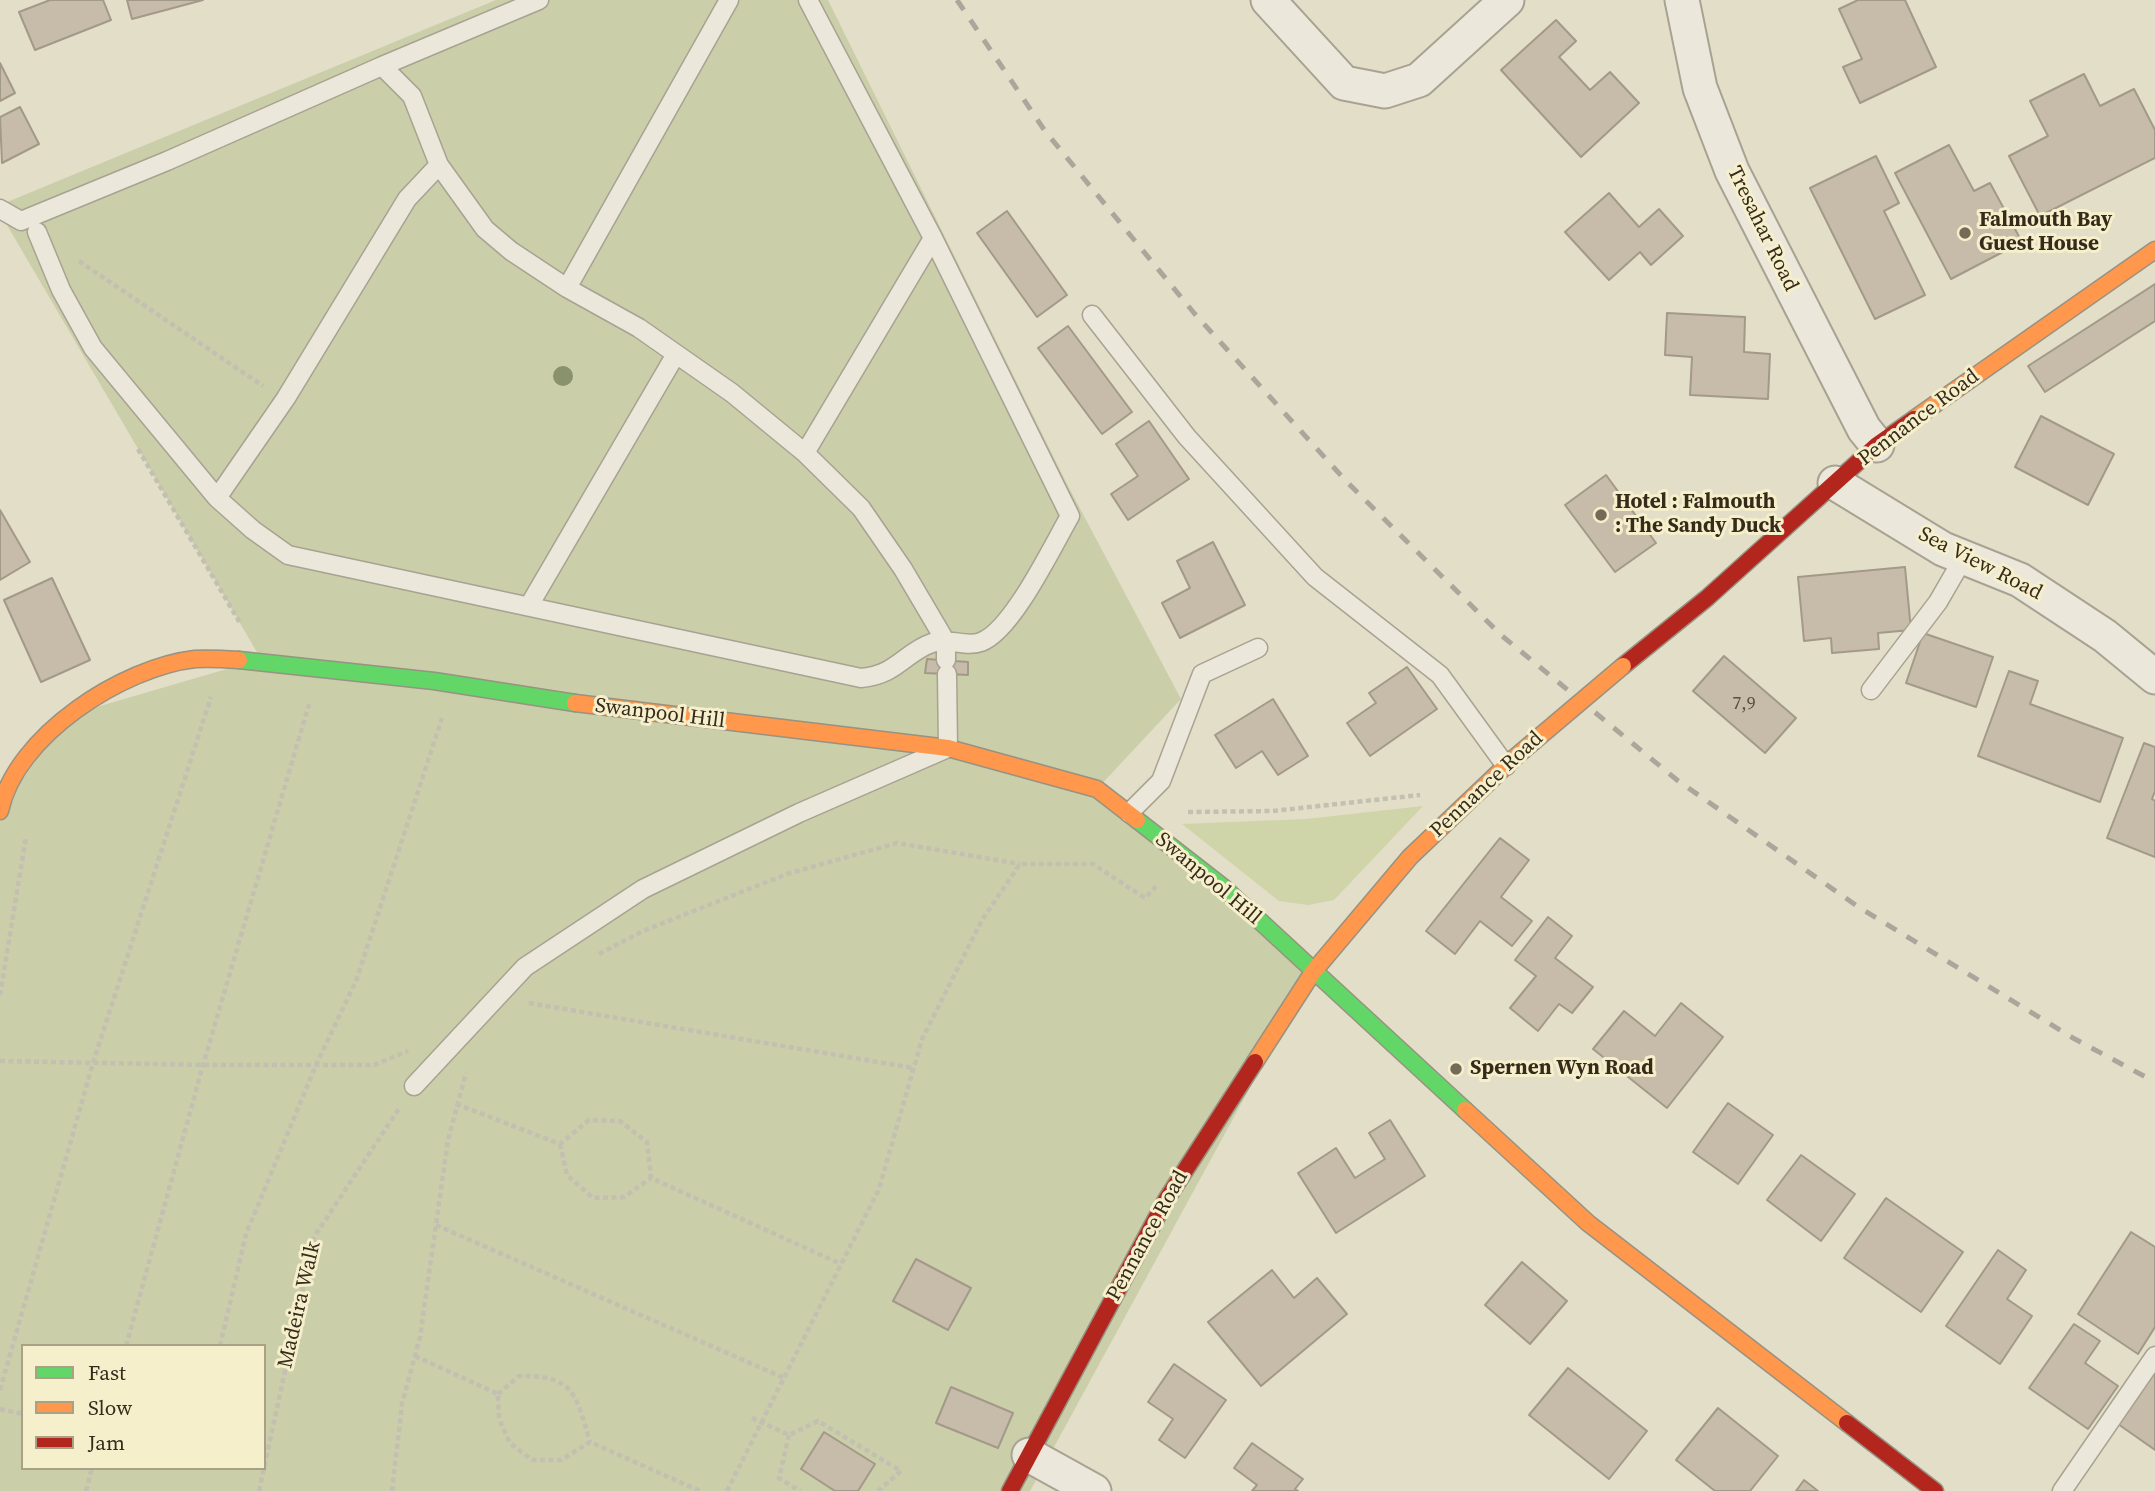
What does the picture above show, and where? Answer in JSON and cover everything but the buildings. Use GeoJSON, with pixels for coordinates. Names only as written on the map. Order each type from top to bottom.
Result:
{"type":"FeatureCollection","features":[{"type":"Feature","properties":{"kind":"street"},"geometry":{"type":"LineString","coordinates":[[1268,0],[1344,83],[1385,91],[1419,80],[1507,0]]}},
{"type":"Feature","properties":{"kind":"street","name":"Tresahar Road"},"geometry":{"type":"LineString","coordinates":[[1682,0],[1700,88],[1732,171],[1858,418],[1877,445]]}},
{"type":"Feature","properties":{"kind":"street","name":"Pennance Road"},"geometry":{"type":"LineString","coordinates":[[1010,1491],[1166,1200],[1313,972],[1410,857],[1510,762],[1707,598],[1877,445],[2155,250]]}},
{"type":"Feature","properties":{"kind":"street","name":"Sea View Road"},"geometry":{"type":"LineString","coordinates":[[1835,483],[1943,549],[2020,580],[2105,636],[2155,677]]}},
{"type":"Feature","properties":{"kind":"street","name":"Swanpool Hill"},"geometry":{"type":"LineString","coordinates":[[0,811],[3,796],[28,754],[66,716],[120,681],[194,659],[261,660],[434,681],[628,711],[948,748],[1097,789],[1223,887],[1313,972]]}},
{"type":"Feature","properties":{"kind":"street"},"geometry":{"type":"LineString","coordinates":[[1313,972],[1588,1223],[1935,1491]]}},
{"type":"Feature","properties":{"kind":"street"},"geometry":{"type":"LineString","coordinates":[[1029,1455],[1094,1491]]}},
{"type":"Feature","properties":{"kind":"lane"},"geometry":{"type":"LineString","coordinates":[[0,209],[21,220],[167,161],[539,0]]}},
{"type":"Feature","properties":{"kind":"lane"},"geometry":{"type":"LineString","coordinates":[[567,288],[729,0]]}},
{"type":"Feature","properties":{"kind":"lane"},"geometry":{"type":"LineString","coordinates":[[808,0],[933,238],[1070,516],[1029,588],[996,635],[946,658]]}},
{"type":"Feature","properties":{"kind":"lane"},"geometry":{"type":"LineString","coordinates":[[382,66],[412,96],[439,166],[485,229],[511,251],[567,288],[639,328],[732,393],[805,453],[860,508],[903,569],[946,658],[948,748],[799,813],[643,889],[525,967],[414,1086]]}},
{"type":"Feature","properties":{"kind":"lane"},"geometry":{"type":"LineString","coordinates":[[217,498],[286,398],[407,199],[439,166]]}},
{"type":"Feature","properties":{"kind":"lane"},"geometry":{"type":"LineString","coordinates":[[37,232],[61,290],[93,348],[217,498],[253,530],[288,555],[530,604],[861,678],[885,674],[932,643],[946,658]]}},
{"type":"Feature","properties":{"kind":"lane"},"geometry":{"type":"LineString","coordinates":[[805,453],[933,238]]}},
{"type":"Feature","properties":{"kind":"lane"},"geometry":{"type":"LineString","coordinates":[[1091,314],[1187,437],[1315,577],[1440,675],[1510,762]]}},
{"type":"Feature","properties":{"kind":"lane"},"geometry":{"type":"LineString","coordinates":[[530,604],[676,355]]}},
{"type":"Feature","properties":{"kind":"lane"},"geometry":{"type":"LineString","coordinates":[[1871,690],[1938,601],[1964,557]]}},
{"type":"Feature","properties":{"kind":"lane"},"geometry":{"type":"LineString","coordinates":[[1129,813],[1161,781],[1202,674],[1258,648]]}},
{"type":"Feature","properties":{"kind":"lane"},"geometry":{"type":"LineString","coordinates":[[2062,1491],[2155,1356]]}},
{"type":"Feature","properties":{"kind":"path"},"geometry":{"type":"LineString","coordinates":[[37,232],[260,384],[286,398]]}},
{"type":"Feature","properties":{"kind":"path"},"geometry":{"type":"LineString","coordinates":[[0,1390],[93,1063],[214,686]]}},
{"type":"Feature","properties":{"kind":"path"},"geometry":{"type":"LineString","coordinates":[[127,1344],[203,1065],[312,693]]}},
{"type":"Feature","properties":{"kind":"path"},"geometry":{"type":"LineString","coordinates":[[220,1344],[246,1234],[316,1065],[356,981],[444,711]]}},
{"type":"Feature","properties":{"kind":"path"},"geometry":{"type":"LineString","coordinates":[[1129,813],[1273,811],[1430,794]]}},
{"type":"Feature","properties":{"kind":"path"},"geometry":{"type":"LineString","coordinates":[[0,995],[26,835]]}},
{"type":"Feature","properties":{"kind":"path"},"geometry":{"type":"LineString","coordinates":[[597,955],[643,931],[787,874],[897,843],[1020,864],[1093,864],[1144,898],[1163,879]]}},
{"type":"Feature","properties":{"kind":"path"},"geometry":{"type":"LineString","coordinates":[[727,1491],[879,1189],[922,1039],[982,920],[1020,864]]}},
{"type":"Feature","properties":{"kind":"path"},"geometry":{"type":"LineString","coordinates":[[533,995],[524,1002],[914,1068]]}},
{"type":"Feature","properties":{"kind":"path"},"geometry":{"type":"LineString","coordinates":[[392,1491],[402,1404],[415,1356],[456,1104],[479,1044],[470,1026]]}},
{"type":"Feature","properties":{"kind":"path"},"geometry":{"type":"LineString","coordinates":[[0,1061],[374,1065],[410,1050]]}},
{"type":"Feature","properties":{"kind":"path","name":"Madeira Walk"},"geometry":{"type":"LineString","coordinates":[[266,1459],[314,1237],[414,1086]]}},
{"type":"Feature","properties":{"kind":"path"},"geometry":{"type":"LineString","coordinates":[[456,1104],[560,1144]]}},
{"type":"Feature","properties":{"kind":"path"},"geometry":{"type":"LineString","coordinates":[[560,1144],[589,1120],[620,1121],[647,1142],[651,1178]]}},
{"type":"Feature","properties":{"kind":"path"},"geometry":{"type":"LineString","coordinates":[[560,1144],[567,1175],[593,1198],[624,1197],[651,1178]]}},
{"type":"Feature","properties":{"kind":"path"},"geometry":{"type":"LineString","coordinates":[[651,1178],[841,1264]]}},
{"type":"Feature","properties":{"kind":"path"},"geometry":{"type":"LineString","coordinates":[[436,1225],[784,1378]]}},
{"type":"Feature","properties":{"kind":"path"},"geometry":{"type":"LineString","coordinates":[[415,1356],[498,1394]]}},
{"type":"Feature","properties":{"kind":"path"},"geometry":{"type":"LineString","coordinates":[[498,1394],[519,1376],[546,1376],[572,1391],[590,1442],[700,1491]]}},
{"type":"Feature","properties":{"kind":"path"},"geometry":{"type":"LineString","coordinates":[[498,1394],[499,1419],[510,1443],[532,1460],[561,1460],[590,1442]]}},
{"type":"Feature","properties":{"kind":"path"},"geometry":{"type":"LineString","coordinates":[[0,1409],[21,1414]]}},
{"type":"Feature","properties":{"kind":"path"},"geometry":{"type":"LineString","coordinates":[[752,1418],[789,1436]]}},
{"type":"Feature","properties":{"kind":"path"},"geometry":{"type":"LineString","coordinates":[[800,1491],[779,1478],[789,1436],[818,1421],[901,1471],[878,1491]]}},
{"type":"Feature","properties":{"kind":"path"},"geometry":{"type":"LineString","coordinates":[[86,1491],[91,1470]]}},
{"type":"Feature","properties":{"kind":"path","name":"Madeira Walk"},"geometry":{"type":"LineString","coordinates":[[259,1491],[264,1470]]}},
{"type":"Feature","properties":{"kind":"green space"},"geometry":{"type":"Polygon","coordinates":[[[496,0],[828,0],[1067,484],[1181,699],[1097,789],[1313,972],[1030,1491],[0,1491],[0,813],[66,716],[261,659],[0,213],[0,205],[496,0]]]}},
{"type":"Feature","properties":{"kind":"green space"},"geometry":{"type":"Polygon","coordinates":[[[1423,806],[1334,900],[1308,905],[1279,901],[1182,824],[1306,819],[1423,806]]]}},
{"type":"Feature","properties":{"kind":"railway"},"geometry":{"type":"LineString","coordinates":[[957,0],[1045,131],[1194,313],[1346,481],[1501,635],[1677,780],[1857,906],[2073,1038],[2155,1082]]}},
{"type":"Feature","properties":{"kind":"traffic: fast"},"geometry":{"type":"LineString","coordinates":[[239,660],[434,681],[575,703]]}},
{"type":"Feature","properties":{"kind":"traffic: fast"},"geometry":{"type":"LineString","coordinates":[[1137,820],[1223,887],[1465,1110]]}},
{"type":"Feature","properties":{"kind":"traffic: slow"},"geometry":{"type":"LineString","coordinates":[[1914,419],[2155,250]]}},
{"type":"Feature","properties":{"kind":"traffic: slow"},"geometry":{"type":"LineString","coordinates":[[0,811],[10,783],[27,757],[49,732],[106,691],[167,665],[195,659],[239,660]]}},
{"type":"Feature","properties":{"kind":"traffic: slow"},"geometry":{"type":"LineString","coordinates":[[1513,759],[1623,666]]}},
{"type":"Feature","properties":{"kind":"traffic: slow"},"geometry":{"type":"LineString","coordinates":[[575,703],[948,748],[1097,789],[1137,820]]}},
{"type":"Feature","properties":{"kind":"traffic: slow"},"geometry":{"type":"LineString","coordinates":[[1255,1062],[1313,972],[1410,857],[1513,759]]}},
{"type":"Feature","properties":{"kind":"traffic: slow"},"geometry":{"type":"LineString","coordinates":[[1465,1110],[1588,1223],[1847,1423]]}},
{"type":"Feature","properties":{"kind":"traffic: jam"},"geometry":{"type":"LineString","coordinates":[[1623,666],[1707,598],[1877,445],[1914,419]]}},
{"type":"Feature","properties":{"kind":"traffic: jam"},"geometry":{"type":"LineString","coordinates":[[1010,1491],[1166,1200],[1255,1062]]}},
{"type":"Feature","properties":{"kind":"traffic: jam"},"geometry":{"type":"LineString","coordinates":[[1847,1423],[1935,1491]]}},
{"type":"Feature","properties":{"kind":"place","name":"Falmouth Bay Guest House"},"geometry":{"type":"Point","coordinates":[1965,233]}},
{"type":"Feature","properties":{"kind":"place","name":"Hotel : Falmouth : The Sandy Duck"},"geometry":{"type":"Point","coordinates":[1601,515]}},
{"type":"Feature","properties":{"kind":"place","name":"Spernen Wyn Road"},"geometry":{"type":"Point","coordinates":[1456,1069]}}]}
